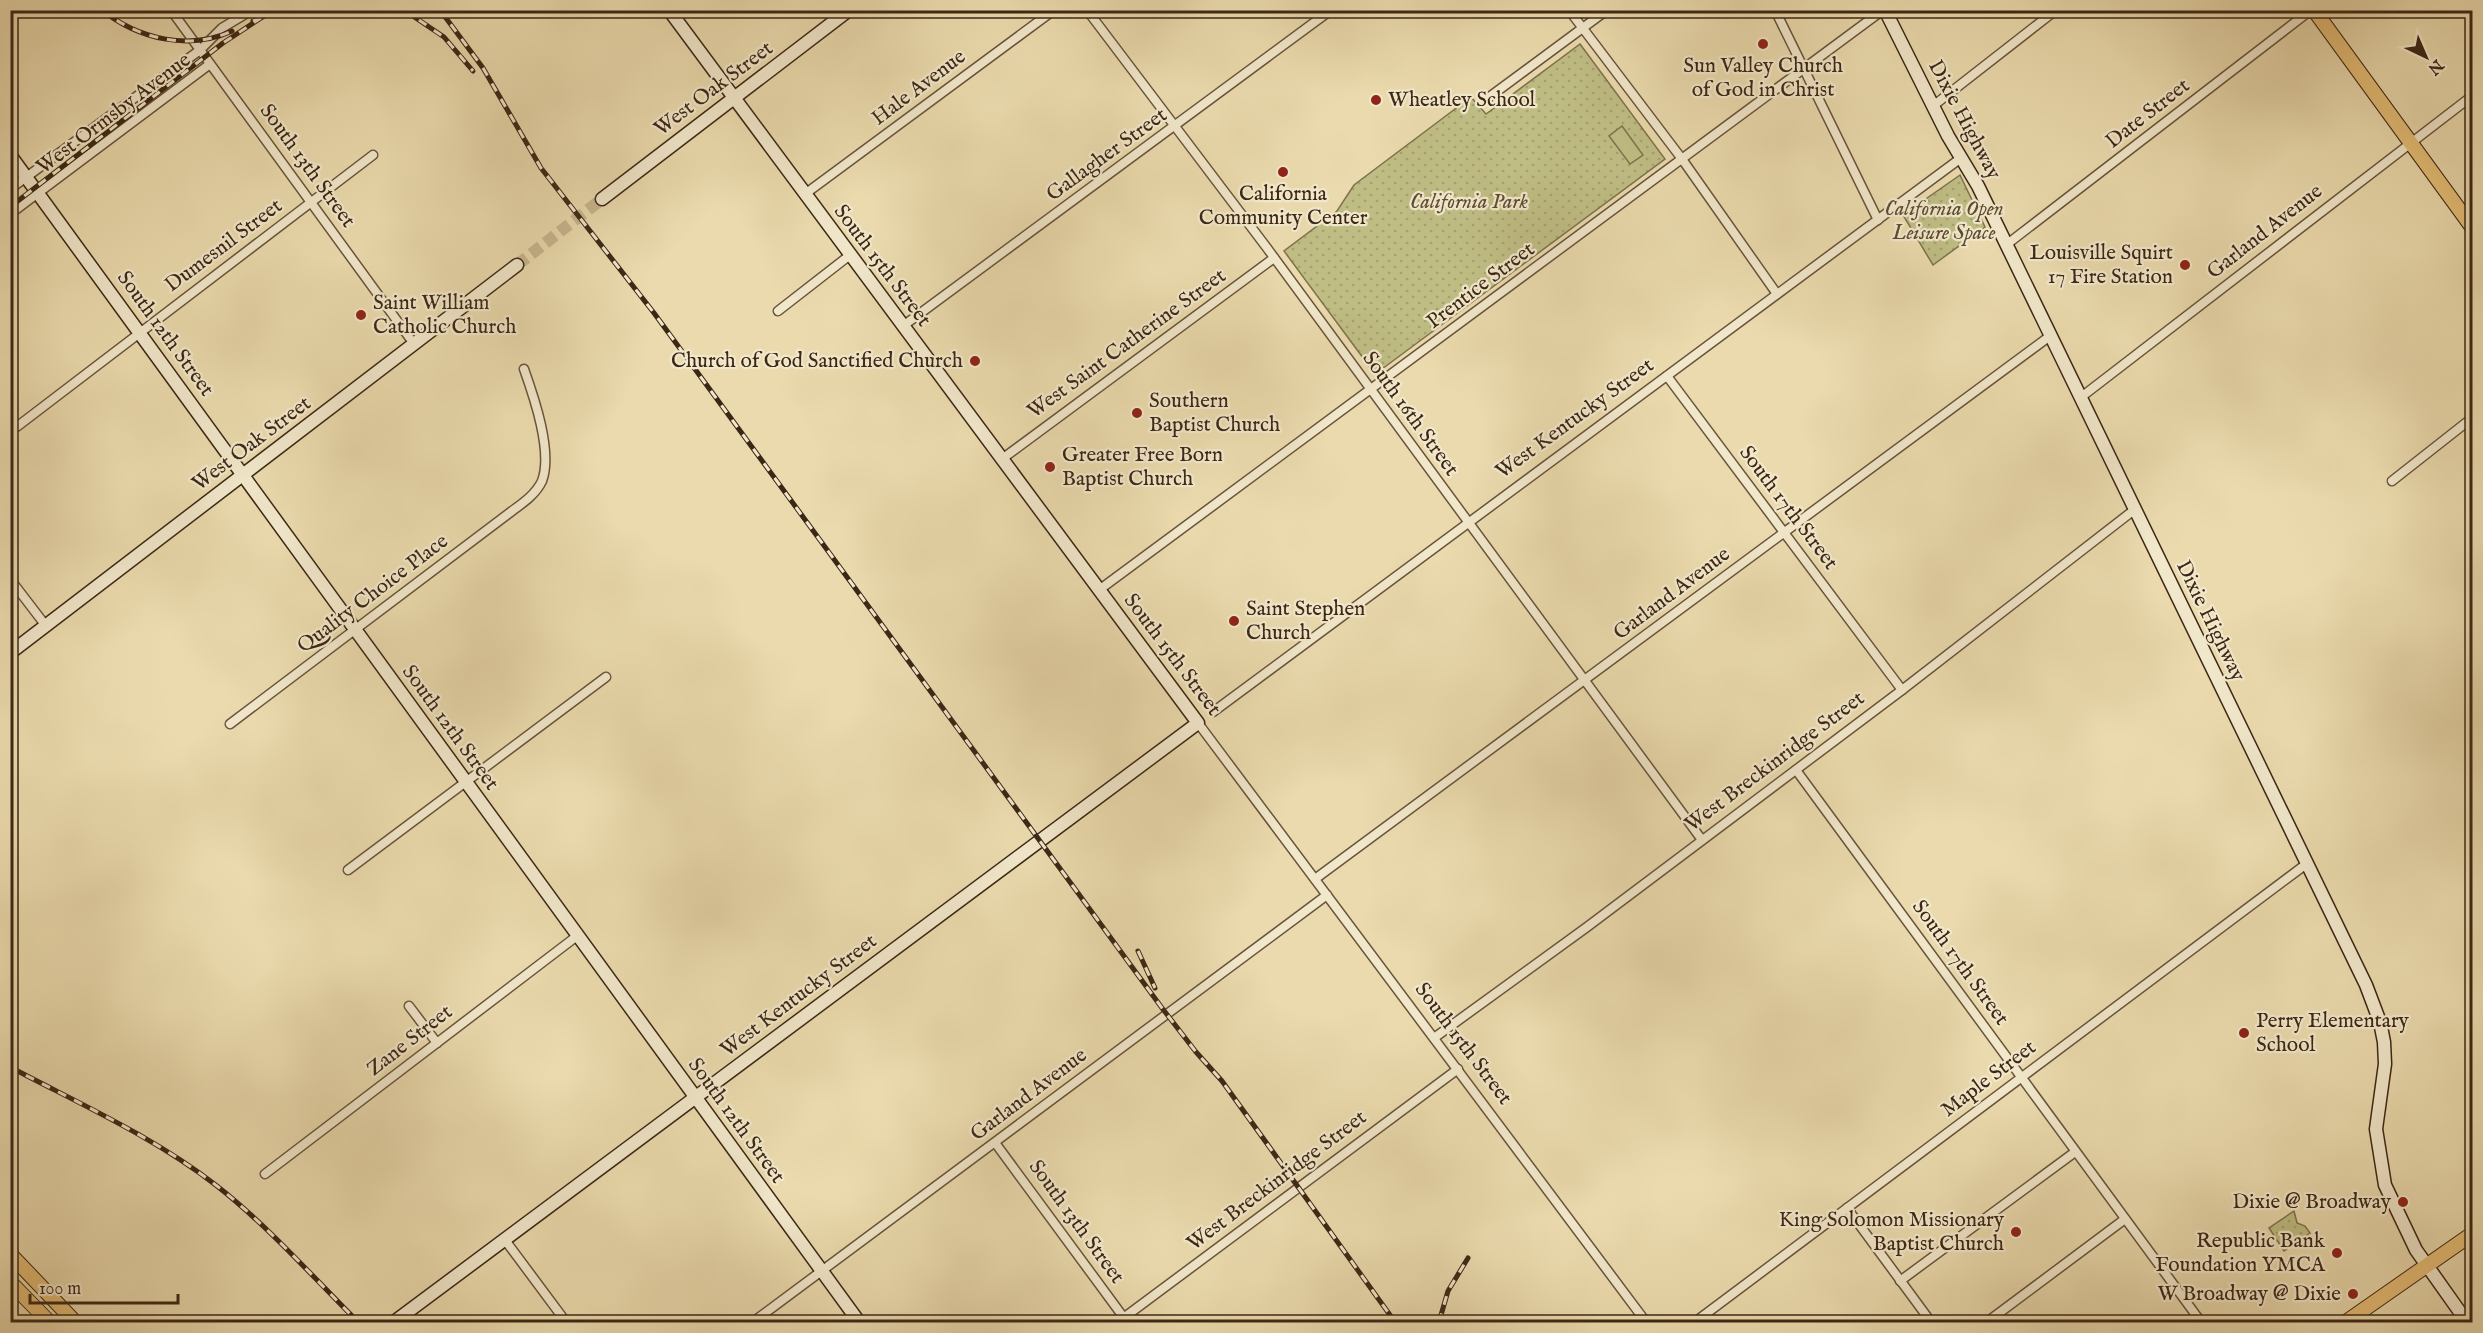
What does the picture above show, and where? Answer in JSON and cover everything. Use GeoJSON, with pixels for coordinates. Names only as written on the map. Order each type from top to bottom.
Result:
{"type":"FeatureCollection","features":[{"type":"Feature","properties":{"kind":"main road"},"geometry":{"type":"LineString","coordinates":[[2312,10],[2472,227]]}},
{"type":"Feature","properties":{"kind":"main road"},"geometry":{"type":"LineString","coordinates":[[2346,1323],[2472,1234]]}},
{"type":"Feature","properties":{"kind":"main road"},"geometry":{"type":"LineString","coordinates":[[11,1254],[75,1323]]}},
{"type":"Feature","properties":{"kind":"main road"},"geometry":{"type":"LineString","coordinates":[[10,1282],[49,1323]]}},
{"type":"Feature","properties":{"kind":"street","name":"South 13th Street"},"geometry":{"type":"LineString","coordinates":[[171,10],[414,344]]}},
{"type":"Feature","properties":{"kind":"street","name":"West Ormsby Avenue"},"geometry":{"type":"LineString","coordinates":[[10,189],[200,50],[222,28],[252,10]]}},
{"type":"Feature","properties":{"kind":"street","name":"South 15th Street"},"geometry":{"type":"LineString","coordinates":[[669,10],[1646,1323]]}},
{"type":"Feature","properties":{"kind":"street","name":"West Oak Street"},"geometry":{"type":"LineString","coordinates":[[602,199],[849,10]]}},
{"type":"Feature","properties":{"kind":"street","name":"Hale Avenue"},"geometry":{"type":"LineString","coordinates":[[805,195],[1054,10]]}},
{"type":"Feature","properties":{"kind":"street","name":"South 16th Street"},"geometry":{"type":"LineString","coordinates":[[1087,10],[1274,258],[1702,840]]}},
{"type":"Feature","properties":{"kind":"street","name":"Gallagher Street"},"geometry":{"type":"LineString","coordinates":[[903,326],[1331,10]]}},
{"type":"Feature","properties":{"kind":"street"},"geometry":{"type":"LineString","coordinates":[[1569,10],[1682,159],[1778,294]]}},
{"type":"Feature","properties":{"kind":"street"},"geometry":{"type":"LineString","coordinates":[[1488,98],[1607,10]]}},
{"type":"Feature","properties":{"kind":"street"},"geometry":{"type":"LineString","coordinates":[[1775,10],[1878,220]]}},
{"type":"Feature","properties":{"kind":"street","name":"Prentice Street"},"geometry":{"type":"LineString","coordinates":[[1100,590],[1884,10]]}},
{"type":"Feature","properties":{"kind":"street","name":"Dixie Highway"},"geometry":{"type":"LineString","coordinates":[[1884,10],[2006,245],[2240,724],[2305,865],[2357,965],[2380,1022],[2385,1064],[2376,1130],[2385,1185],[2395,1209],[2427,1267],[2467,1323]]}},
{"type":"Feature","properties":{"kind":"street"},"geometry":{"type":"LineString","coordinates":[[1933,106],[2056,10]]}},
{"type":"Feature","properties":{"kind":"street","name":"Date Street"},"geometry":{"type":"LineString","coordinates":[[2006,245],[2312,10]]}},
{"type":"Feature","properties":{"kind":"street","name":"West Ormsby Avenue"},"geometry":{"type":"LineString","coordinates":[[10,214],[210,64]]}},
{"type":"Feature","properties":{"kind":"street","name":"Garland Avenue"},"geometry":{"type":"LineString","coordinates":[[2080,398],[2472,96]]}},
{"type":"Feature","properties":{"kind":"street","name":"South 12th Street"},"geometry":{"type":"LineString","coordinates":[[10,155],[859,1323]]}},
{"type":"Feature","properties":{"kind":"street","name":"Dumesnil Street"},"geometry":{"type":"LineString","coordinates":[[10,432],[142,334],[373,155]]}},
{"type":"Feature","properties":{"kind":"street","name":"West Kentucky Street"},"geometry":{"type":"LineString","coordinates":[[1213,712],[1961,158]]}},
{"type":"Feature","properties":{"kind":"street"},"geometry":{"type":"LineString","coordinates":[[778,311],[850,255]]}},
{"type":"Feature","properties":{"kind":"street","name":"West Saint Catherine Street"},"geometry":{"type":"LineString","coordinates":[[1002,459],[1274,258]]}},
{"type":"Feature","properties":{"kind":"street","name":"West Oak Street"},"geometry":{"type":"LineString","coordinates":[[10,653],[243,477],[517,265]]}},
{"type":"Feature","properties":{"kind":"street","name":"Garland Avenue"},"geometry":{"type":"LineString","coordinates":[[1315,879],[2050,336]]}},
{"type":"Feature","properties":{"kind":"street","name":"Quality Choice Place"},"geometry":{"type":"LineString","coordinates":[[230,724],[536,491],[542,480],[544,467],[542,434],[524,369]]}},
{"type":"Feature","properties":{"kind":"street","name":"South 17th Street"},"geometry":{"type":"LineString","coordinates":[[1667,376],[1902,690]]}},
{"type":"Feature","properties":{"kind":"street"},"geometry":{"type":"LineString","coordinates":[[2392,481],[2472,418]]}},
{"type":"Feature","properties":{"kind":"street","name":"West Breckinridge Street"},"geometry":{"type":"LineString","coordinates":[[1434,1038],[1796,770],[2134,510]]}},
{"type":"Feature","properties":{"kind":"street"},"geometry":{"type":"LineString","coordinates":[[10,579],[46,626]]}},
{"type":"Feature","properties":{"kind":"street"},"geometry":{"type":"LineString","coordinates":[[348,870],[606,677]]}},
{"type":"Feature","properties":{"kind":"street","name":"West Kentucky Street"},"geometry":{"type":"LineString","coordinates":[[394,1323],[1198,723]]}},
{"type":"Feature","properties":{"kind":"street","name":"South 17th Street"},"geometry":{"type":"LineString","coordinates":[[1796,770],[2201,1323]]}},
{"type":"Feature","properties":{"kind":"street","name":"Maple Street"},"geometry":{"type":"LineString","coordinates":[[1695,1323],[2305,865]]}},
{"type":"Feature","properties":{"kind":"street","name":"Garland Avenue"},"geometry":{"type":"LineString","coordinates":[[753,1323],[996,1144],[1326,895]]}},
{"type":"Feature","properties":{"kind":"street","name":"Zane Street"},"geometry":{"type":"LineString","coordinates":[[265,1174],[577,936]]}},
{"type":"Feature","properties":{"kind":"street"},"geometry":{"type":"LineString","coordinates":[[409,1005],[437,1043]]}},
{"type":"Feature","properties":{"kind":"street","name":"West Breckinridge Street"},"geometry":{"type":"LineString","coordinates":[[1123,1321],[1458,1069]]}},
{"type":"Feature","properties":{"kind":"street","name":"South 13th Street"},"geometry":{"type":"LineString","coordinates":[[996,1144],[1123,1321]]}},
{"type":"Feature","properties":{"kind":"street"},"geometry":{"type":"LineString","coordinates":[[1900,1281],[2075,1152]]}},
{"type":"Feature","properties":{"kind":"street"},"geometry":{"type":"LineString","coordinates":[[1847,1208],[1931,1323]]}},
{"type":"Feature","properties":{"kind":"street"},"geometry":{"type":"LineString","coordinates":[[1987,1323],[2125,1220]]}},
{"type":"Feature","properties":{"kind":"street"},"geometry":{"type":"LineString","coordinates":[[504,1240],[566,1323]]}},
{"type":"Feature","properties":{"kind":"green space","name":"California Park"},"geometry":{"type":"Polygon","coordinates":[[[1580,44],[1665,159],[1378,372],[1372,370],[1284,251],[1337,211],[1354,185],[1471,97],[1486,114],[1580,44]]]}},
{"type":"Feature","properties":{"kind":"green space"},"geometry":{"type":"Polygon","coordinates":[[[1622,126],[1643,155],[1630,164],[1609,136],[1622,126]]]}},
{"type":"Feature","properties":{"kind":"green space","name":"California Open Leisure Space"},"geometry":{"type":"Polygon","coordinates":[[[1960,175],[1985,227],[1933,265],[1903,215],[1960,175]]]}},
{"type":"Feature","properties":{"kind":"green space"},"geometry":{"type":"Polygon","coordinates":[[[2294,1211],[2297,1223],[2305,1226],[2310,1233],[2284,1251],[2269,1228],[2294,1211]]]}},
{"type":"Feature","properties":{"kind":"tunnel"},"geometry":{"type":"LineString","coordinates":[[517,265],[602,199]]}},
{"type":"Feature","properties":{"kind":"railway"},"geometry":{"type":"LineString","coordinates":[[102,10],[131,28],[164,39],[199,40],[232,31]]}},
{"type":"Feature","properties":{"kind":"railway"},"geometry":{"type":"LineString","coordinates":[[253,21],[279,10]]}},
{"type":"Feature","properties":{"kind":"railway"},"geometry":{"type":"LineString","coordinates":[[404,10],[444,37],[473,71]]}},
{"type":"Feature","properties":{"kind":"railway"},"geometry":{"type":"LineString","coordinates":[[440,10],[483,68],[541,168],[654,313],[1162,1008],[1222,1081],[1395,1322]]}},
{"type":"Feature","properties":{"kind":"railway"},"geometry":{"type":"LineString","coordinates":[[10,207],[223,43],[261,18]]}},
{"type":"Feature","properties":{"kind":"railway"},"geometry":{"type":"LineString","coordinates":[[1138,951],[1155,988]]}},
{"type":"Feature","properties":{"kind":"railway"},"geometry":{"type":"LineString","coordinates":[[10,1067],[90,1108],[193,1168],[236,1202],[272,1235],[358,1322]]}},
{"type":"Feature","properties":{"kind":"railway"},"geometry":{"type":"LineString","coordinates":[[1439,1322],[1448,1291],[1468,1258]]}},
{"type":"Feature","properties":{"kind":"place","name":"Sun Valley Church of God in Christ"},"geometry":{"type":"Point","coordinates":[1763,44]}},
{"type":"Feature","properties":{"kind":"place","name":"Wheatley School"},"geometry":{"type":"Point","coordinates":[1376,100]}},
{"type":"Feature","properties":{"kind":"place","name":"California Community Center"},"geometry":{"type":"Point","coordinates":[1283,172]}},
{"type":"Feature","properties":{"kind":"place","name":"Louisville Squirt 17 Fire Station"},"geometry":{"type":"Point","coordinates":[2185,265]}},
{"type":"Feature","properties":{"kind":"place","name":"Saint William Catholic Church"},"geometry":{"type":"Point","coordinates":[361,315]}},
{"type":"Feature","properties":{"kind":"place","name":"Church of God Sanctified Church"},"geometry":{"type":"Point","coordinates":[975,361]}},
{"type":"Feature","properties":{"kind":"place","name":"Southern Baptist Church"},"geometry":{"type":"Point","coordinates":[1137,413]}},
{"type":"Feature","properties":{"kind":"place","name":"Greater Free Born Baptist Church"},"geometry":{"type":"Point","coordinates":[1050,467]}},
{"type":"Feature","properties":{"kind":"place","name":"Saint Stephen Church"},"geometry":{"type":"Point","coordinates":[1234,621]}},
{"type":"Feature","properties":{"kind":"place","name":"Perry Elementary School"},"geometry":{"type":"Point","coordinates":[2244,1033]}},
{"type":"Feature","properties":{"kind":"place","name":"Dixie @ Broadway"},"geometry":{"type":"Point","coordinates":[2403,1202]}},
{"type":"Feature","properties":{"kind":"place","name":"King Solomon Missionary Baptist Church"},"geometry":{"type":"Point","coordinates":[2016,1232]}},
{"type":"Feature","properties":{"kind":"place","name":"Republic Bank Foundation YMCA"},"geometry":{"type":"Point","coordinates":[2337,1253]}},
{"type":"Feature","properties":{"kind":"place","name":"W Broadway @ Dixie"},"geometry":{"type":"Point","coordinates":[2353,1294]}}]}
